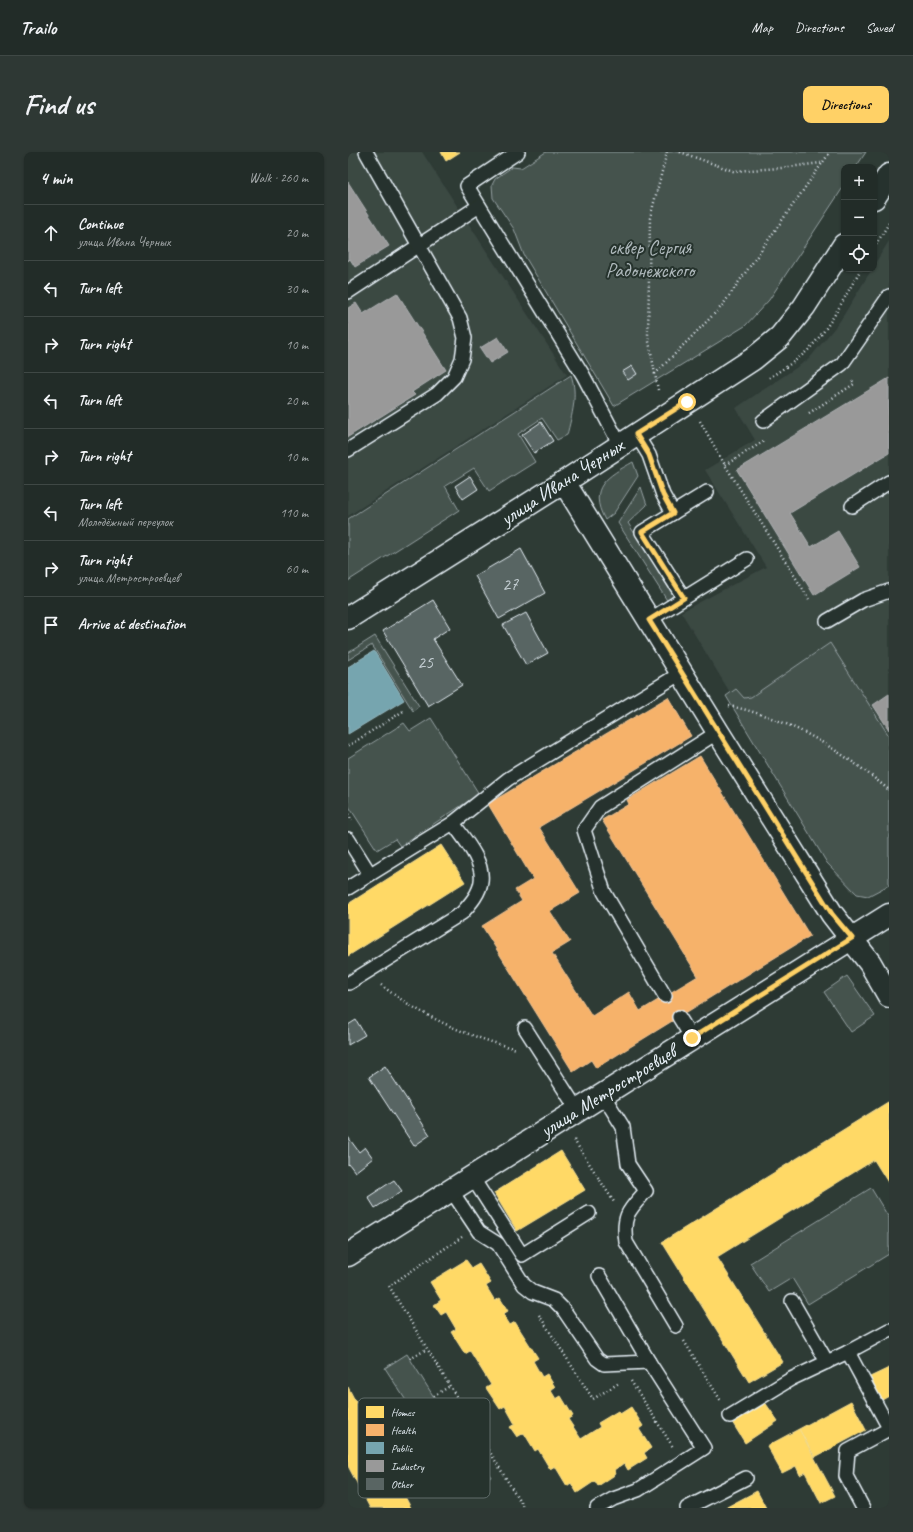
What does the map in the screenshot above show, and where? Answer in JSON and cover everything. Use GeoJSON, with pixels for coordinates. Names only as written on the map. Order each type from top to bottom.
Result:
{"type":"FeatureCollection","features":[{"type":"Feature","properties":{"kind":"street"},"geometry":{"type":"LineString","coordinates":[[877,193],[889,175]]}},
{"type":"Feature","properties":{"kind":"street","name":"улица Ивана Черных"},"geometry":{"type":"LineString","coordinates":[[348,618],[564,482],[753,359],[780,337],[804,307],[841,250]]}},
{"type":"Feature","properties":{"kind":"street"},"geometry":{"type":"LineString","coordinates":[[564,482],[681,673],[832,914],[870,963],[889,996]]}},
{"type":"Feature","properties":{"kind":"street","name":"улица Метростроевцев"},"geometry":{"type":"LineString","coordinates":[[348,1255],[889,915]]}},
{"type":"Feature","properties":{"kind":"lane"},"geometry":{"type":"LineString","coordinates":[[348,450],[437,394],[454,377],[462,359],[465,338],[460,318],[366,152]]}},
{"type":"Feature","properties":{"kind":"lane"},"geometry":{"type":"LineString","coordinates":[[518,152],[467,186],[583,375],[628,440],[649,455],[663,495],[673,513]]}},
{"type":"Feature","properties":{"kind":"lane"},"geometry":{"type":"LineString","coordinates":[[348,292],[479,206]]}},
{"type":"Feature","properties":{"kind":"lane"},"geometry":{"type":"LineString","coordinates":[[763,421],[842,364],[889,296]]}},
{"type":"Feature","properties":{"kind":"lane"},"geometry":{"type":"LineString","coordinates":[[852,506],[889,482]]}},
{"type":"Feature","properties":{"kind":"lane"},"geometry":{"type":"LineString","coordinates":[[684,598],[642,532],[707,492]]}},
{"type":"Feature","properties":{"kind":"lane"},"geometry":{"type":"LineString","coordinates":[[649,620],[747,559]]}},
{"type":"Feature","properties":{"kind":"lane"},"geometry":{"type":"LineString","coordinates":[[827,621],[863,600],[889,590]]}},
{"type":"Feature","properties":{"kind":"lane"},"geometry":{"type":"LineString","coordinates":[[348,888],[453,823],[508,779],[681,673]]}},
{"type":"Feature","properties":{"kind":"lane"},"geometry":{"type":"LineString","coordinates":[[665,996],[604,892],[584,830],[600,807],[718,732]]}},
{"type":"Feature","properties":{"kind":"lane"},"geometry":{"type":"LineString","coordinates":[[348,983],[462,912],[475,898],[481,881],[478,861],[453,823]]}},
{"type":"Feature","properties":{"kind":"lane"},"geometry":{"type":"LineString","coordinates":[[348,839],[370,874]]}},
{"type":"Feature","properties":{"kind":"lane"},"geometry":{"type":"LineString","coordinates":[[679,1017],[692,1038]]}},
{"type":"Feature","properties":{"kind":"lane"},"geometry":{"type":"LineString","coordinates":[[524,1028],[578,1111]]}},
{"type":"Feature","properties":{"kind":"lane"},"geometry":{"type":"LineString","coordinates":[[603,1095],[623,1127],[628,1164],[646,1191],[629,1211],[624,1226],[626,1242],[676,1326]]}},
{"type":"Feature","properties":{"kind":"lane"},"geometry":{"type":"LineString","coordinates":[[472,1177],[522,1255],[589,1213]]}},
{"type":"Feature","properties":{"kind":"lane"},"geometry":{"type":"LineString","coordinates":[[451,1190],[479,1232],[498,1244],[524,1285],[533,1292],[554,1300],[563,1309],[597,1359],[604,1364],[649,1362]]}},
{"type":"Feature","properties":{"kind":"lane"},"geometry":{"type":"LineString","coordinates":[[596,1508],[613,1499],[638,1490],[704,1448],[649,1362],[599,1276]]}},
{"type":"Feature","properties":{"kind":"lane"},"geometry":{"type":"LineString","coordinates":[[792,1301],[827,1362]]}},
{"type":"Feature","properties":{"kind":"lane"},"geometry":{"type":"LineString","coordinates":[[730,1416],[791,1378],[848,1352],[889,1331]]}},
{"type":"Feature","properties":{"kind":"lane"},"geometry":{"type":"LineString","coordinates":[[848,1352],[889,1429],[848,1451],[846,1476],[863,1508]]}},
{"type":"Feature","properties":{"kind":"lane"},"geometry":{"type":"LineString","coordinates":[[687,1508],[746,1478]]}},
{"type":"Feature","properties":{"kind":"path"},"geometry":{"type":"LineString","coordinates":[[658,390],[648,336],[650,218],[667,152]]}},
{"type":"Feature","properties":{"kind":"path"},"geometry":{"type":"LineString","coordinates":[[680,152],[733,171],[782,168],[821,163]]}},
{"type":"Feature","properties":{"kind":"path"},"geometry":{"type":"LineString","coordinates":[[655,374],[722,306],[830,152]]}},
{"type":"Feature","properties":{"kind":"path"},"geometry":{"type":"LineString","coordinates":[[877,243],[889,223]]}},
{"type":"Feature","properties":{"kind":"path"},"geometry":{"type":"LineString","coordinates":[[700,421],[809,599]]}},
{"type":"Feature","properties":{"kind":"path"},"geometry":{"type":"LineString","coordinates":[[725,705],[748,710],[780,720],[826,744],[871,775],[889,790]]}},
{"type":"Feature","properties":{"kind":"path"},"geometry":{"type":"LineString","coordinates":[[348,746],[405,710]]}},
{"type":"Feature","properties":{"kind":"path"},"geometry":{"type":"LineString","coordinates":[[365,973],[391,993],[452,1029],[492,1043],[542,1055]]}},
{"type":"Feature","properties":{"kind":"path"},"geometry":{"type":"LineString","coordinates":[[572,1136],[617,1207],[629,1211]]}},
{"type":"Feature","properties":{"kind":"path"},"geometry":{"type":"LineString","coordinates":[[457,1398],[389,1286],[465,1236]]}},
{"type":"Feature","properties":{"kind":"path"},"geometry":{"type":"LineString","coordinates":[[676,1326],[730,1416]]}},
{"type":"Feature","properties":{"kind":"path"},"geometry":{"type":"LineString","coordinates":[[410,1359],[428,1349]]}},
{"type":"Feature","properties":{"kind":"path"},"geometry":{"type":"LineString","coordinates":[[434,1396],[450,1386]]}},
{"type":"Feature","properties":{"kind":"path"},"geometry":{"type":"LineString","coordinates":[[490,1452],[524,1508]]}},
{"type":"Feature","properties":{"kind":"shaded area"},"geometry":{"type":"Polygon","coordinates":[[[348,152],[422,152],[567,375],[348,516],[348,152]]]}},
{"type":"Feature","properties":{"kind":"shaded area"},"geometry":{"type":"Polygon","coordinates":[[[889,241],[889,880],[871,890],[852,893],[681,612],[766,567],[705,470],[755,440],[736,408],[809,359],[840,321],[870,272],[877,272],[877,260],[889,241]]]}},
{"type":"Feature","properties":{"kind":"green space","name":"сквер Сергия Радонежского"},"geometry":{"type":"Polygon","coordinates":[[[546,152],[866,152],[858,164],[841,164],[841,191],[769,300],[745,326],[614,406],[524,255],[514,229],[493,198],[492,185],[495,179],[512,167],[521,168],[546,152]]]}},
{"type":"Feature","properties":{"kind":"green space"},"geometry":{"type":"Polygon","coordinates":[[[571,375],[574,398],[567,435],[557,440],[542,418],[518,434],[535,462],[489,491],[474,468],[445,486],[459,510],[348,581],[348,519],[571,375]]]}},
{"type":"Feature","properties":{"kind":"green space"},"geometry":{"type":"Polygon","coordinates":[[[633,462],[638,476],[614,513],[605,520],[600,509],[598,499],[599,491],[608,478],[633,462]]]}},
{"type":"Feature","properties":{"kind":"green space"},"geometry":{"type":"Polygon","coordinates":[[[641,487],[647,505],[628,523],[673,595],[668,602],[618,523],[641,487]]]}},
{"type":"Feature","properties":{"kind":"green space"},"geometry":{"type":"Polygon","coordinates":[[[375,636],[419,706],[413,711],[372,645],[348,660],[348,653],[375,636]]]}},
{"type":"Feature","properties":{"kind":"green space"},"geometry":{"type":"Polygon","coordinates":[[[830,643],[889,736],[889,885],[868,896],[857,894],[827,863],[726,696],[736,689],[744,698],[751,697],[830,643]]]}},
{"type":"Feature","properties":{"kind":"green space"},"geometry":{"type":"Polygon","coordinates":[[[431,718],[479,794],[400,846],[395,839],[377,850],[348,805],[348,758],[404,723],[410,731],[431,718]]]}},
{"type":"Feature","properties":{"kind":"green space"},"geometry":{"type":"Polygon","coordinates":[[[847,976],[875,1016],[851,1032],[824,992],[847,976]]]}},
{"type":"Feature","properties":{"kind":"green space"},"geometry":{"type":"Polygon","coordinates":[[[871,1188],[889,1218],[889,1254],[808,1304],[792,1278],[769,1292],[750,1263],[871,1188]]]}},
{"type":"Feature","properties":{"kind":"green space"},"geometry":{"type":"Polygon","coordinates":[[[407,1354],[434,1398],[404,1398],[385,1368],[407,1354]]]}},
{"type":"Feature","properties":{"kind":"building: Homes"},"geometry":{"type":"Polygon","coordinates":[[[441,152],[460,152],[446,161],[441,152]]]}},
{"type":"Feature","properties":{"kind":"building: Homes"},"geometry":{"type":"Polygon","coordinates":[[[441,845],[465,882],[348,956],[348,904],[441,845]]]}},
{"type":"Feature","properties":{"kind":"building: Homes"},"geometry":{"type":"Polygon","coordinates":[[[888,1102],[889,1184],[874,1160],[717,1257],[783,1362],[749,1382],[662,1242],[888,1102]]]}},
{"type":"Feature","properties":{"kind":"building: Homes"},"geometry":{"type":"Polygon","coordinates":[[[561,1151],[585,1190],[517,1231],[494,1193],[561,1151]]]}},
{"type":"Feature","properties":{"kind":"building: Homes"},"geometry":{"type":"Polygon","coordinates":[[[466,1260],[472,1268],[479,1264],[491,1283],[486,1286],[495,1301],[500,1298],[508,1311],[503,1314],[510,1325],[515,1322],[538,1358],[533,1361],[542,1377],[547,1374],[555,1387],[550,1389],[556,1399],[561,1396],[573,1416],[568,1419],[581,1439],[600,1427],[598,1423],[618,1411],[620,1414],[631,1407],[643,1426],[639,1429],[651,1448],[644,1453],[647,1458],[628,1470],[624,1463],[614,1470],[616,1474],[598,1486],[595,1481],[577,1493],[571,1483],[567,1486],[555,1466],[550,1469],[538,1449],[535,1451],[524,1433],[517,1437],[510,1427],[515,1424],[505,1406],[500,1409],[486,1388],[491,1385],[470,1351],[465,1354],[451,1332],[456,1329],[446,1312],[441,1315],[434,1305],[441,1300],[430,1282],[466,1260]]]}},
{"type":"Feature","properties":{"kind":"building: Homes"},"geometry":{"type":"Polygon","coordinates":[[[889,1368],[889,1396],[882,1400],[870,1377],[889,1368]]]}},
{"type":"Feature","properties":{"kind":"building: Homes"},"geometry":{"type":"Polygon","coordinates":[[[348,1387],[358,1406],[358,1485],[348,1466],[348,1387]]]}},
{"type":"Feature","properties":{"kind":"building: Homes"},"geometry":{"type":"Polygon","coordinates":[[[764,1401],[778,1421],[745,1443],[732,1422],[764,1401]]]}},
{"type":"Feature","properties":{"kind":"building: Homes"},"geometry":{"type":"Polygon","coordinates":[[[851,1401],[866,1430],[815,1457],[799,1429],[851,1401]]]}},
{"type":"Feature","properties":{"kind":"building: Homes"},"geometry":{"type":"Polygon","coordinates":[[[799,1429],[835,1496],[821,1503],[805,1472],[800,1475],[796,1466],[782,1473],[767,1446],[799,1429]]]}},
{"type":"Feature","properties":{"kind":"building: Homes"},"geometry":{"type":"Polygon","coordinates":[[[757,1491],[766,1508],[725,1508],[757,1491]]]}},
{"type":"Feature","properties":{"kind":"building: Homes"},"geometry":{"type":"Polygon","coordinates":[[[365,1498],[406,1498],[411,1508],[370,1508],[365,1498]]]}},
{"type":"Feature","properties":{"kind":"building: Health"},"geometry":{"type":"Polygon","coordinates":[[[668,697],[691,736],[539,827],[580,893],[550,911],[570,942],[552,953],[592,1016],[629,992],[640,1011],[698,976],[602,820],[629,804],[627,800],[700,756],[810,936],[596,1068],[591,1060],[573,1072],[482,926],[522,901],[515,890],[533,879],[488,804],[668,697]]]}},
{"type":"Feature","properties":{"kind":"building: Public"},"geometry":{"type":"Polygon","coordinates":[[[374,651],[404,700],[348,734],[348,667],[374,651]]]}},
{"type":"Feature","properties":{"kind":"building: Industry"},"geometry":{"type":"Polygon","coordinates":[[[348,182],[389,246],[355,267],[350,259],[348,261],[348,182]]]}},
{"type":"Feature","properties":{"kind":"building: Industry"},"geometry":{"type":"Polygon","coordinates":[[[397,293],[446,370],[412,392],[415,395],[348,437],[348,308],[356,303],[363,314],[397,293]]]}},
{"type":"Feature","properties":{"kind":"building: Industry"},"geometry":{"type":"Polygon","coordinates":[[[498,337],[508,352],[490,363],[480,348],[498,337]]]}},
{"type":"Feature","properties":{"kind":"building: Industry"},"geometry":{"type":"Polygon","coordinates":[[[889,378],[889,453],[790,513],[811,547],[838,531],[860,567],[814,595],[737,470],[889,378]]]}},
{"type":"Feature","properties":{"kind":"building: Industry"},"geometry":{"type":"Polygon","coordinates":[[[889,694],[889,730],[873,705],[889,694]]]}},
{"type":"Feature","properties":{"kind":"building: Other"},"geometry":{"type":"Polygon","coordinates":[[[632,366],[637,374],[628,380],[622,372],[632,366]]]}},
{"type":"Feature","properties":{"kind":"building: Other"},"geometry":{"type":"Polygon","coordinates":[[[541,422],[553,441],[534,453],[522,435],[541,422]]]}},
{"type":"Feature","properties":{"kind":"building: Other"},"geometry":{"type":"Polygon","coordinates":[[[470,476],[478,489],[463,499],[455,486],[470,476]]]}},
{"type":"Feature","properties":{"kind":"building: Other"},"geometry":{"type":"Polygon","coordinates":[[[521,549],[545,593],[499,619],[475,576],[521,549]]]}},
{"type":"Feature","properties":{"kind":"building: Other"},"geometry":{"type":"Polygon","coordinates":[[[433,600],[450,628],[433,639],[462,685],[428,706],[383,631],[433,600]]]}},
{"type":"Feature","properties":{"kind":"building: Other"},"geometry":{"type":"Polygon","coordinates":[[[526,613],[548,653],[526,665],[503,625],[526,613]]]}},
{"type":"Feature","properties":{"kind":"building: Other"},"geometry":{"type":"Polygon","coordinates":[[[356,1020],[365,1035],[348,1045],[348,1025],[356,1020]]]}},
{"type":"Feature","properties":{"kind":"building: Other"},"geometry":{"type":"Polygon","coordinates":[[[385,1066],[430,1135],[414,1146],[369,1077],[385,1066]]]}},
{"type":"Feature","properties":{"kind":"building: Other"},"geometry":{"type":"Polygon","coordinates":[[[348,1137],[359,1152],[365,1147],[373,1158],[355,1172],[349,1164],[348,1165],[348,1137]]]}},
{"type":"Feature","properties":{"kind":"building: Other"},"geometry":{"type":"Polygon","coordinates":[[[394,1180],[402,1191],[375,1208],[368,1197],[394,1180]]]}},
{"type":"Feature","properties":{"kind":"route"},"geometry":{"type":"LineString","coordinates":[[687,402],[636,434],[649,455],[663,495],[673,513],[642,532],[684,598],[649,620],[832,914],[852,938],[692,1038]]}}]}
